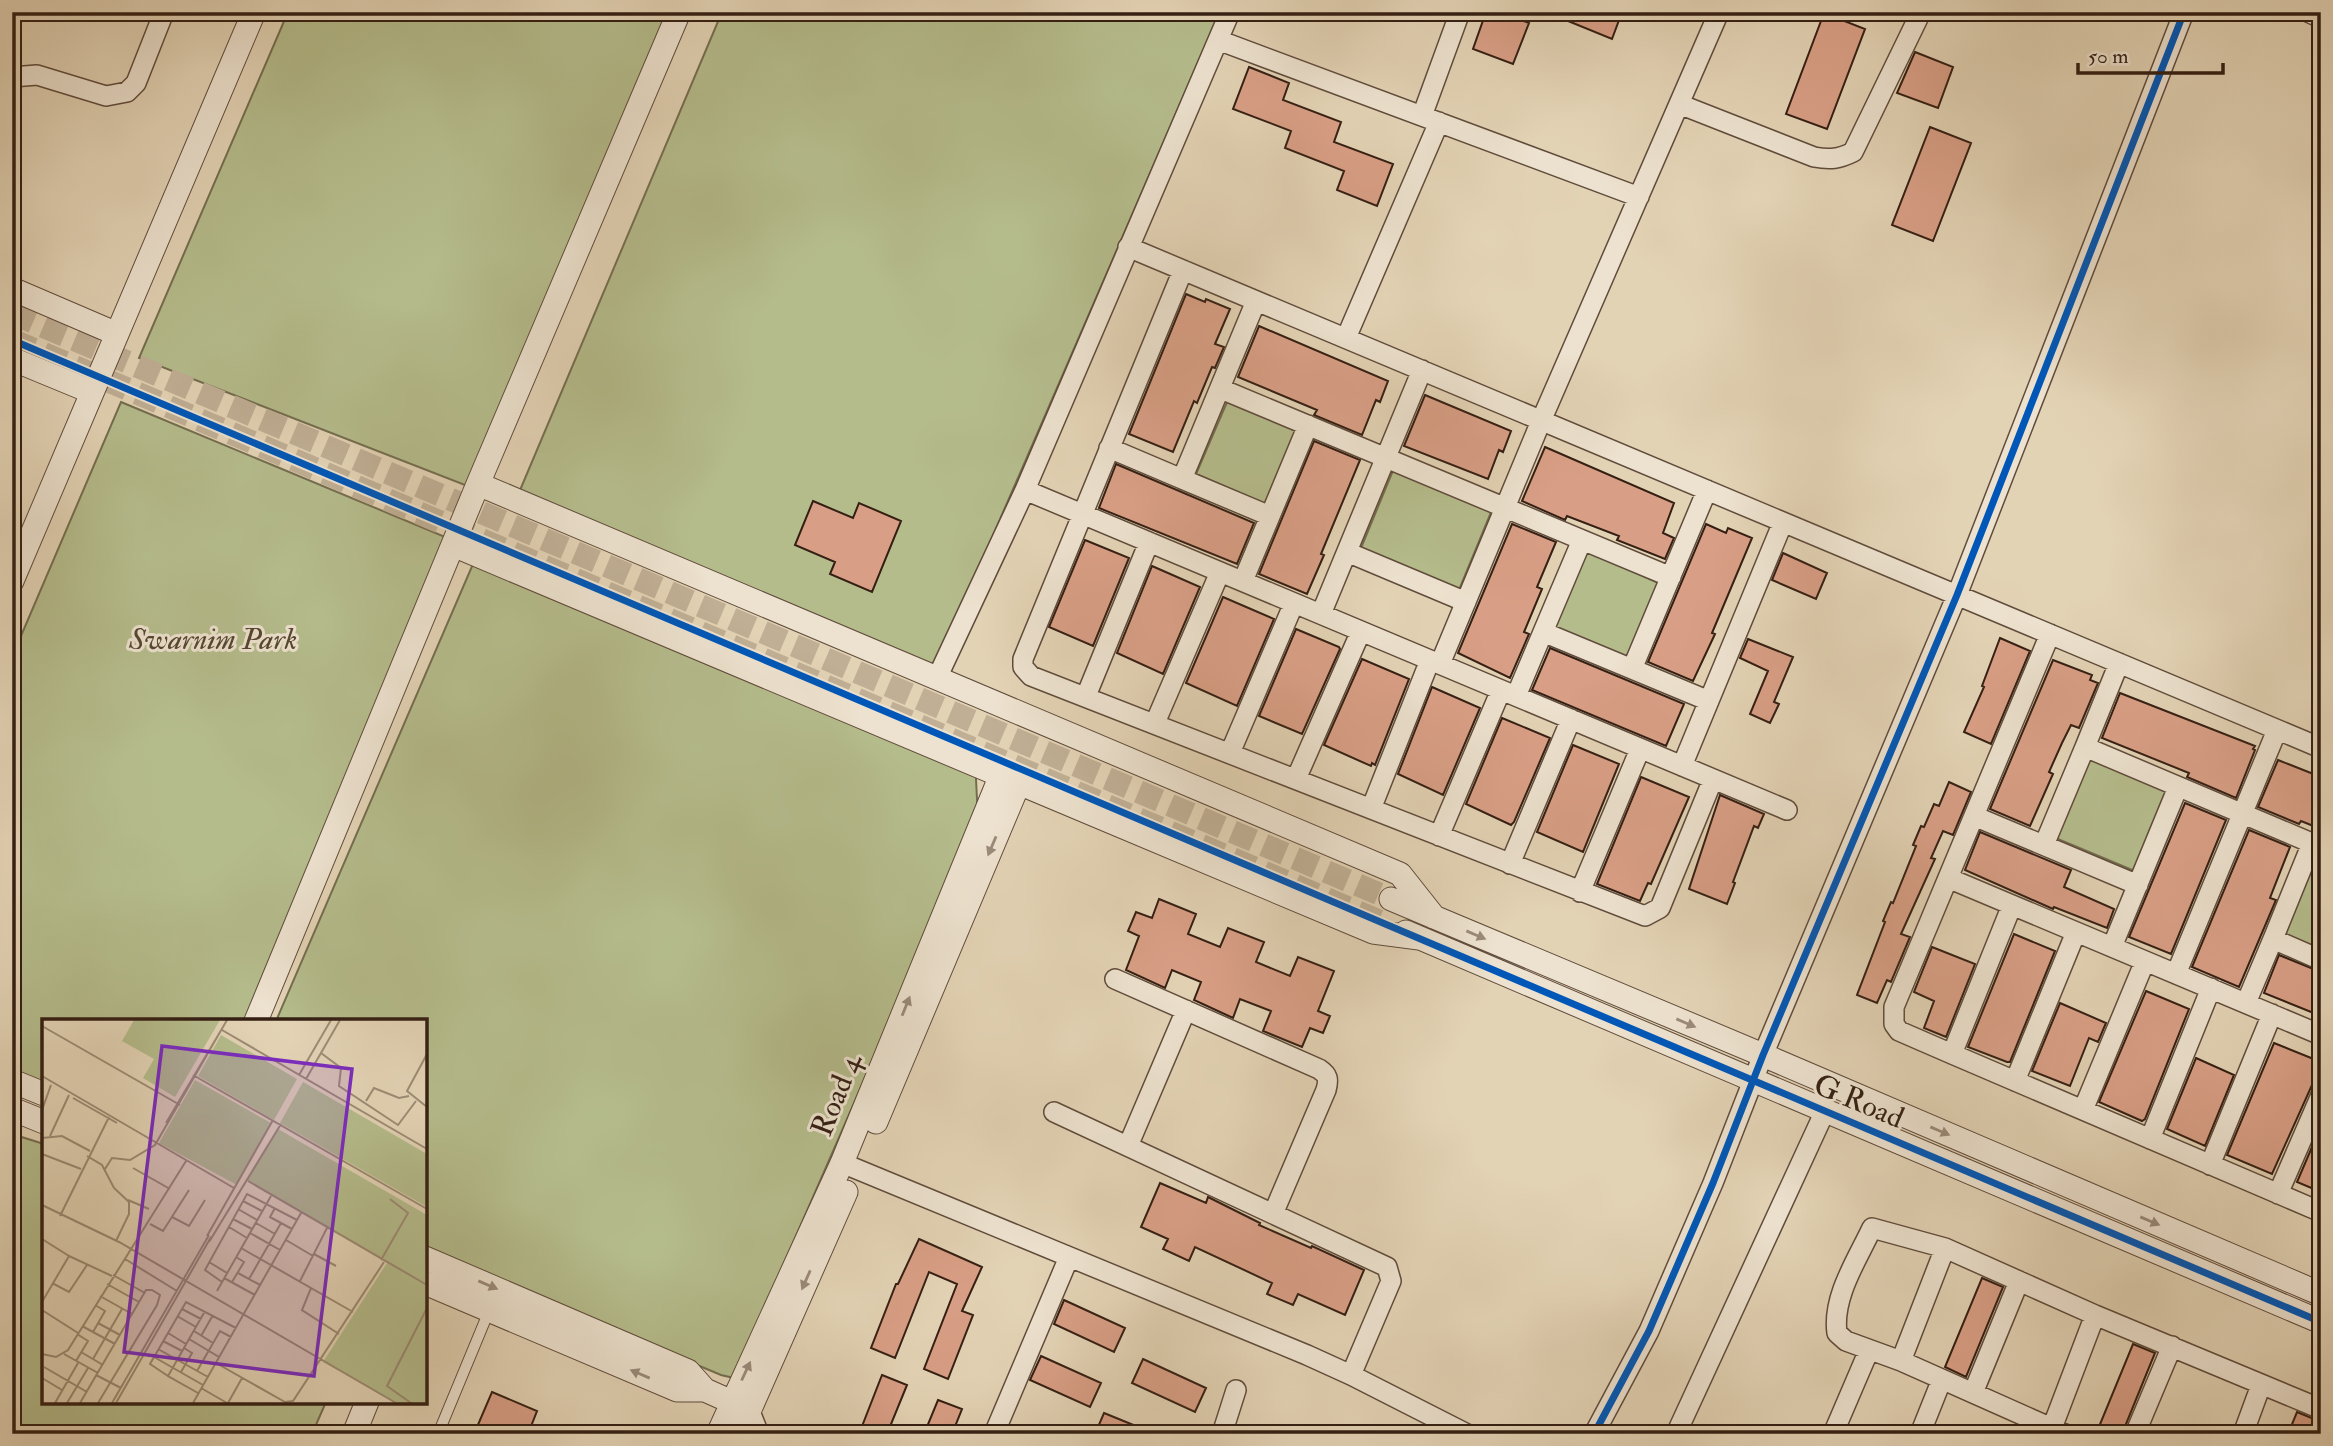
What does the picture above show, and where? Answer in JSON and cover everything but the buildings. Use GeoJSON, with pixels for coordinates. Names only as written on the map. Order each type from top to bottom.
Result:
{"type":"FeatureCollection","features":[{"type":"Feature","properties":{"kind":"street"},"geometry":{"type":"LineString","coordinates":[[12,77],[37,75],[106,96],[127,92],[136,83],[164,12]]}},
{"type":"Feature","properties":{"kind":"street"},"geometry":{"type":"LineString","coordinates":[[12,581],[254,12]]}},
{"type":"Feature","properties":{"kind":"street"},"geometry":{"type":"LineString","coordinates":[[257,1019],[478,484],[680,12]]}},
{"type":"Feature","properties":{"kind":"street"},"geometry":{"type":"LineString","coordinates":[[937,678],[1025,490],[1230,12]]}},
{"type":"Feature","properties":{"kind":"street"},"geometry":{"type":"LineString","coordinates":[[1346,338],[1431,119],[1460,12]]}},
{"type":"Feature","properties":{"kind":"street"},"geometry":{"type":"LineString","coordinates":[[1371,809],[1435,662],[1466,602],[1541,421],[1719,12]]}},
{"type":"Feature","properties":{"kind":"street"},"geometry":{"type":"LineString","coordinates":[[1679,104],[1814,157],[1840,159],[1853,152],[1921,12]]}},
{"type":"Feature","properties":{"kind":"street"},"geometry":{"type":"LineString","coordinates":[[1594,1434],[1649,1331],[1957,595],[2183,12]]}},
{"type":"Feature","properties":{"kind":"street"},"geometry":{"type":"LineString","coordinates":[[2308,12],[2321,18]]}},
{"type":"Feature","properties":{"kind":"street"},"geometry":{"type":"LineString","coordinates":[[1218,40],[1639,197]]}},
{"type":"Feature","properties":{"kind":"street"},"geometry":{"type":"LineString","coordinates":[[1128,247],[2321,748]]}},
{"type":"Feature","properties":{"kind":"street"},"geometry":{"type":"LineString","coordinates":[[1183,270],[1023,659],[1023,667],[1031,676],[1645,916],[1660,908],[1713,779]]}},
{"type":"Feature","properties":{"kind":"street"},"geometry":{"type":"LineString","coordinates":[[12,289],[117,334]]}},
{"type":"Feature","properties":{"kind":"street"},"geometry":{"type":"LineString","coordinates":[[1182,479],[1256,301]]}},
{"type":"Feature","properties":{"kind":"street"},"geometry":{"type":"LineString","coordinates":[[12,359],[92,392]]}},
{"type":"Feature","properties":{"kind":"street"},"geometry":{"type":"LineString","coordinates":[[1321,614],[1422,370]]}},
{"type":"Feature","properties":{"kind":"street"},"geometry":{"type":"LineString","coordinates":[[1221,388],[1671,577]]}},
{"type":"Feature","properties":{"kind":"street"},"geometry":{"type":"LineString","coordinates":[[1242,582],[1308,425]]}},
{"type":"Feature","properties":{"kind":"street"},"geometry":{"type":"LineString","coordinates":[[1109,449],[1270,516]]}},
{"type":"Feature","properties":{"kind":"street"},"geometry":{"type":"LineString","coordinates":[[478,484],[1400,873],[1434,917]]}},
{"type":"Feature","properties":{"kind":"street"},"geometry":{"type":"LineString","coordinates":[[1025,490],[1787,810]]}},
{"type":"Feature","properties":{"kind":"street"},"geometry":{"type":"LineString","coordinates":[[1632,669],[1707,490]]}},
{"type":"Feature","properties":{"kind":"street"},"geometry":{"type":"LineString","coordinates":[[1682,766],[1783,522]]}},
{"type":"Feature","properties":{"kind":"street"},"geometry":{"type":"LineString","coordinates":[[1439,836],[1508,693],[1543,632],[1581,540]]}},
{"type":"Feature","properties":{"kind":"street"},"geometry":{"type":"LineString","coordinates":[[1086,696],[1149,542]]}},
{"type":"Feature","properties":{"kind":"street"},"geometry":{"type":"LineString","coordinates":[[453,545],[1373,932],[1419,938]]}},
{"type":"Feature","properties":{"kind":"street"},"geometry":{"type":"LineString","coordinates":[[1347,552],[1466,602]]}},
{"type":"Feature","properties":{"kind":"street"},"geometry":{"type":"LineString","coordinates":[[1155,723],[1220,572]]}},
{"type":"Feature","properties":{"kind":"street"},"geometry":{"type":"LineString","coordinates":[[1230,753],[1294,603]]}},
{"type":"Feature","properties":{"kind":"street"},"geometry":{"type":"LineString","coordinates":[[1296,779],[1361,631]]}},
{"type":"Feature","properties":{"kind":"street"},"geometry":{"type":"LineString","coordinates":[[1543,632],[1709,701]]}},
{"type":"Feature","properties":{"kind":"street"},"geometry":{"type":"LineString","coordinates":[[2050,634],[1894,1007],[1894,1024],[1899,1031],[2321,1212]]}},
{"type":"Feature","properties":{"kind":"street"},"geometry":{"type":"LineString","coordinates":[[2044,845],[2119,663]]}},
{"type":"Feature","properties":{"kind":"street"},"geometry":{"type":"LineString","coordinates":[[1510,864],[1572,719]]}},
{"type":"Feature","properties":{"kind":"street"},"geometry":{"type":"LineString","coordinates":[[2176,974],[2277,730]]}},
{"type":"Feature","properties":{"kind":"street"},"geometry":{"type":"LineString","coordinates":[[2085,747],[2316,845],[2246,1003]]}},
{"type":"Feature","properties":{"kind":"street"},"geometry":{"type":"LineString","coordinates":[[1580,892],[1640,749]]}},
{"type":"Feature","properties":{"kind":"street","name":"Road 4"},"geometry":{"type":"LineString","coordinates":[[718,1434],[740,1405],[849,1166],[1010,779]]}},
{"type":"Feature","properties":{"kind":"street"},"geometry":{"type":"LineString","coordinates":[[2112,947],[2178,787]]}},
{"type":"Feature","properties":{"kind":"street"},"geometry":{"type":"LineString","coordinates":[[1974,816],[2138,885]]}},
{"type":"Feature","properties":{"kind":"street"},"geometry":{"type":"LineString","coordinates":[[1948,878],[2321,1035]]}},
{"type":"Feature","properties":{"kind":"street","name":"G Road"},"geometry":{"type":"LineString","coordinates":[[1391,899],[2321,1294]]}},
{"type":"Feature","properties":{"kind":"street"},"geometry":{"type":"LineString","coordinates":[[1952,1054],[2012,905]]}},
{"type":"Feature","properties":{"kind":"street","name":"G Road"},"geometry":{"type":"LineString","coordinates":[[1379,921],[2321,1322]]}},
{"type":"Feature","properties":{"kind":"street"},"geometry":{"type":"LineString","coordinates":[[2015,1081],[2076,932]]}},
{"type":"Feature","properties":{"kind":"street"},"geometry":{"type":"LineString","coordinates":[[2273,939],[2321,960]]}},
{"type":"Feature","properties":{"kind":"street"},"geometry":{"type":"LineString","coordinates":[[2083,1110],[2145,961]]}},
{"type":"Feature","properties":{"kind":"street"},"geometry":{"type":"LineString","coordinates":[[1115,979],[1326,1074],[1329,1082],[1326,1090],[1273,1214]]}},
{"type":"Feature","properties":{"kind":"street"},"geometry":{"type":"LineString","coordinates":[[2150,1139],[2211,988]]}},
{"type":"Feature","properties":{"kind":"street"},"geometry":{"type":"LineString","coordinates":[[1128,1146],[1186,1010]]}},
{"type":"Feature","properties":{"kind":"street"},"geometry":{"type":"LineString","coordinates":[[2210,1165],[2272,1014]]}},
{"type":"Feature","properties":{"kind":"street"},"geometry":{"type":"LineString","coordinates":[[12,1080],[42,1093]]}},
{"type":"Feature","properties":{"kind":"street"},"geometry":{"type":"LineString","coordinates":[[2278,1194],[2321,1095]]}},
{"type":"Feature","properties":{"kind":"street"},"geometry":{"type":"LineString","coordinates":[[12,1109],[42,1121]]}},
{"type":"Feature","properties":{"kind":"street"},"geometry":{"type":"LineString","coordinates":[[1676,1434],[1825,1111]]}},
{"type":"Feature","properties":{"kind":"street"},"geometry":{"type":"LineString","coordinates":[[1054,1112],[1387,1268],[1391,1281],[1351,1374]]}},
{"type":"Feature","properties":{"kind":"street"},"geometry":{"type":"LineString","coordinates":[[849,1166],[1351,1374],[1467,1434]]}},
{"type":"Feature","properties":{"kind":"street"},"geometry":{"type":"LineString","coordinates":[[2095,1315],[2049,1430],[1901,1361],[1846,1341],[1837,1333],[1836,1324],[1842,1294],[1872,1228],[1945,1248],[2095,1315],[2321,1409]]}},
{"type":"Feature","properties":{"kind":"street"},"geometry":{"type":"LineString","coordinates":[[1901,1361],[1945,1248]]}},
{"type":"Feature","properties":{"kind":"street"},"geometry":{"type":"LineString","coordinates":[[994,1434],[1069,1257]]}},
{"type":"Feature","properties":{"kind":"street"},"geometry":{"type":"LineString","coordinates":[[427,1261],[688,1371],[705,1390]]}},
{"type":"Feature","properties":{"kind":"street"},"geometry":{"type":"LineString","coordinates":[[1973,1393],[2019,1280]]}},
{"type":"Feature","properties":{"kind":"street"},"geometry":{"type":"LineString","coordinates":[[427,1284],[677,1390],[705,1390],[740,1405],[759,1434]]}},
{"type":"Feature","properties":{"kind":"street"},"geometry":{"type":"LineString","coordinates":[[2135,1434],[2172,1346]]}},
{"type":"Feature","properties":{"kind":"street"},"geometry":{"type":"LineString","coordinates":[[1833,1434],[1869,1350]]}},
{"type":"Feature","properties":{"kind":"street"},"geometry":{"type":"LineString","coordinates":[[1920,1434],[1942,1379]]}},
{"type":"Feature","properties":{"kind":"street"},"geometry":{"type":"LineString","coordinates":[[2243,1434],[2261,1385]]}},
{"type":"Feature","properties":{"kind":"street"},"geometry":{"type":"LineString","coordinates":[[1222,1434],[1236,1390]]}},
{"type":"Feature","properties":{"kind":"street"},"geometry":{"type":"LineString","coordinates":[[354,1434],[366,1404]]}},
{"type":"Feature","properties":{"kind":"street","name":"Road 4"},"geometry":{"type":"LineString","coordinates":[[739,1434],[740,1405]]}},
{"type":"Feature","properties":{"kind":"lane"},"geometry":{"type":"LineString","coordinates":[[438,1434],[489,1311]]}},
{"type":"Feature","properties":{"kind":"green space"},"geometry":{"type":"Polygon","coordinates":[[[288,12],[668,12],[470,487],[139,358],[288,12]]]}},
{"type":"Feature","properties":{"kind":"green space"},"geometry":{"type":"Polygon","coordinates":[[[722,12],[1220,12],[929,683],[515,502],[722,12]]]}},
{"type":"Feature","properties":{"kind":"green space"},"geometry":{"type":"Polygon","coordinates":[[[1230,395],[1299,425],[1265,504],[1196,474],[1230,395]]]}},
{"type":"Feature","properties":{"kind":"green space","name":"Swarnim Park"},"geometry":{"type":"Polygon","coordinates":[[[121,402],[450,539],[246,1019],[42,1019],[42,1087],[12,1075],[12,657],[121,402]]]}},
{"type":"Feature","properties":{"kind":"green space"},"geometry":{"type":"Polygon","coordinates":[[[1394,468],[1492,510],[1459,590],[1361,548],[1394,468]]]}},
{"type":"Feature","properties":{"kind":"green space"},"geometry":{"type":"Polygon","coordinates":[[[1586,550],[1661,584],[1627,660],[1552,626],[1586,550]]]}},
{"type":"Feature","properties":{"kind":"green space"},"geometry":{"type":"Polygon","coordinates":[[[476,557],[975,759],[978,819],[734,1378],[721,1375],[427,1252],[427,1019],[277,1019],[476,557]]]}},
{"type":"Feature","properties":{"kind":"green space"},"geometry":{"type":"Polygon","coordinates":[[[2087,756],[2171,791],[2137,872],[2053,837],[2087,756]]]}},
{"type":"Feature","properties":{"kind":"green space"},"geometry":{"type":"Polygon","coordinates":[[[2315,852],[2321,854],[2321,949],[2282,932],[2315,852]]]}},
{"type":"Feature","properties":{"kind":"green space"},"geometry":{"type":"Polygon","coordinates":[[[12,1134],[42,1143],[42,1404],[325,1404],[312,1434],[12,1434],[12,1134]]]}},
{"type":"Feature","properties":{"kind":"tunnel"},"geometry":{"type":"LineString","coordinates":[[12,313],[1391,899]]}},
{"type":"Feature","properties":{"kind":"tunnel"},"geometry":{"type":"LineString","coordinates":[[12,340],[1379,921]]}},
{"type":"Feature","properties":{"kind":"cycle path"},"geometry":{"type":"LineString","coordinates":[[1594,1434],[1649,1331],[1957,595],[2184,12]]}},
{"type":"Feature","properties":{"kind":"cycle path"},"geometry":{"type":"LineString","coordinates":[[12,340],[2321,1322]]}}]}
